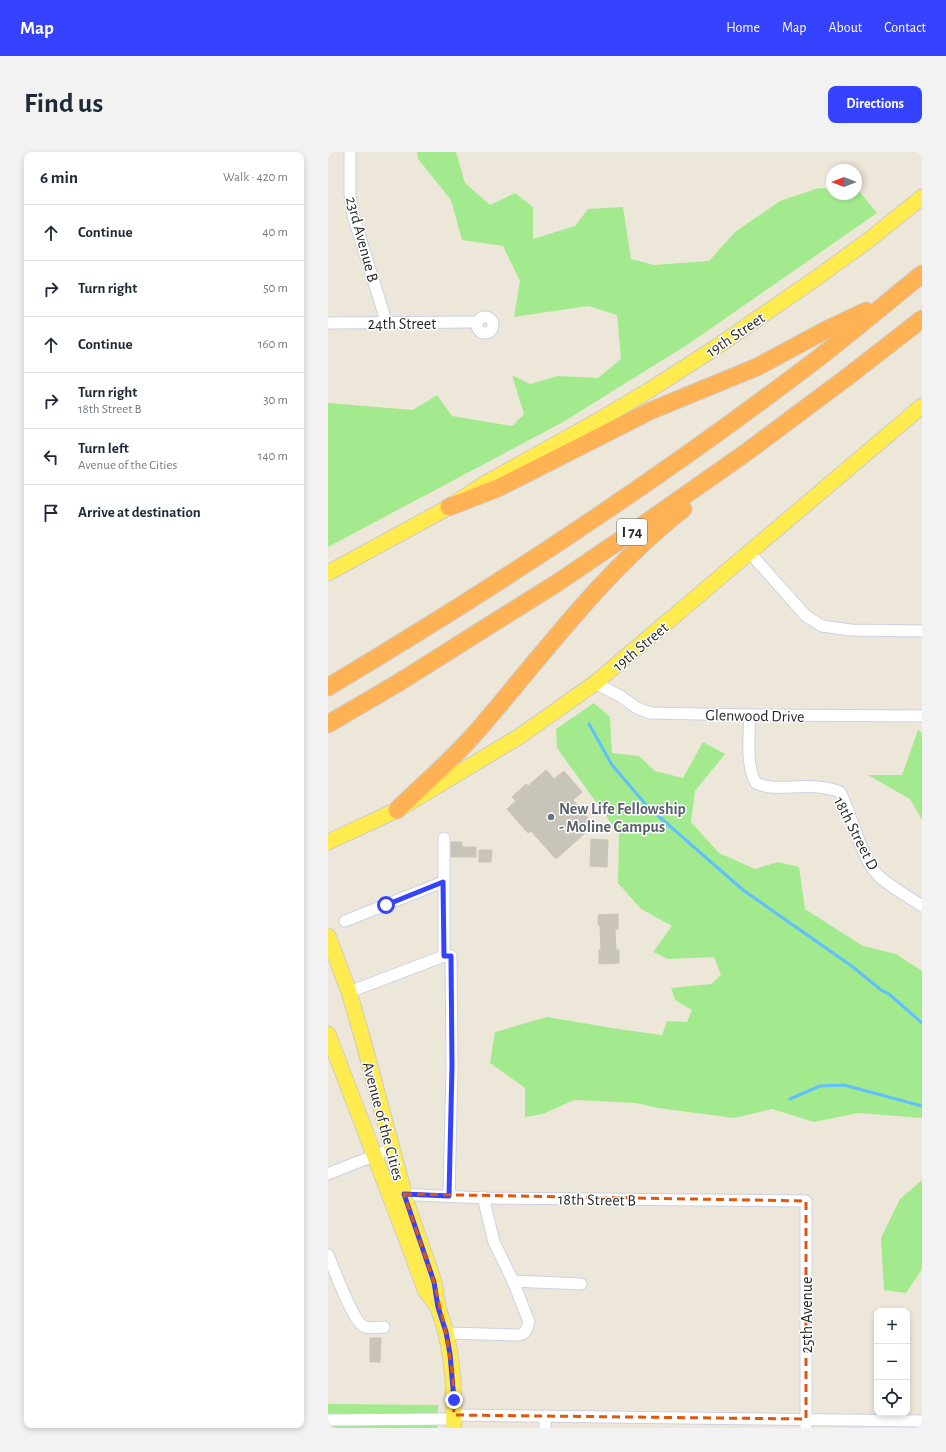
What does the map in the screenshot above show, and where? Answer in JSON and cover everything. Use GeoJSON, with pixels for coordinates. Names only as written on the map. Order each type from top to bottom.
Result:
{"type":"FeatureCollection","features":[{"type":"Feature","properties":{"kind":"highway","name":"I 74"},"geometry":{"type":"LineString","coordinates":[[328,686],[508,576],[618,502],[800,372],[922,274]]}},
{"type":"Feature","properties":{"kind":"highway"},"geometry":{"type":"LineString","coordinates":[[449,507],[498,488],[650,411],[757,367],[824,331],[888,301]]}},
{"type":"Feature","properties":{"kind":"highway","name":"I 74"},"geometry":{"type":"LineString","coordinates":[[328,724],[398,683],[557,583],[650,520],[850,375],[922,319]]}},
{"type":"Feature","properties":{"kind":"highway"},"geometry":{"type":"LineString","coordinates":[[397,810],[426,781],[449,762],[478,730],[558,633],[624,561],[668,521],[693,502],[759,442]]}},
{"type":"Feature","properties":{"kind":"main road","name":"19th Street"},"geometry":{"type":"LineString","coordinates":[[328,573],[449,507],[484,484],[599,420],[715,348],[854,252],[922,197]]}},
{"type":"Feature","properties":{"kind":"main road","name":"19th Street"},"geometry":{"type":"LineString","coordinates":[[334,839],[397,810],[520,736],[595,683],[921,409]]}},
{"type":"Feature","properties":{"kind":"main road"},"geometry":{"type":"LineString","coordinates":[[328,855],[334,839]]}},
{"type":"Feature","properties":{"kind":"main road","name":"Avenue of the Cities"},"geometry":{"type":"LineString","coordinates":[[328,936],[363,1040],[404,1194],[434,1282],[438,1307],[446,1332],[450,1354],[453,1378],[454,1421]]}},
{"type":"Feature","properties":{"kind":"main road","name":"Avenue of the Cities"},"geometry":{"type":"LineString","coordinates":[[328,1034],[375,1155],[424,1290],[438,1307]]}},
{"type":"Feature","properties":{"kind":"street","name":"23rd Avenue B"},"geometry":{"type":"LineString","coordinates":[[350,152],[350,194],[354,215],[387,324]]}},
{"type":"Feature","properties":{"kind":"street","name":"24th Street"},"geometry":{"type":"LineString","coordinates":[[328,323],[387,324],[476,322]]}},
{"type":"Feature","properties":{"kind":"street"},"geometry":{"type":"LineString","coordinates":[[750,553],[806,616],[822,626],[850,630],[922,631]]}},
{"type":"Feature","properties":{"kind":"street","name":"Glenwood Drive"},"geometry":{"type":"LineString","coordinates":[[595,683],[620,696],[637,708],[650,713],[922,716]]}},
{"type":"Feature","properties":{"kind":"street","name":"18th Street D"},"geometry":{"type":"LineString","coordinates":[[750,715],[749,741],[751,771],[756,783],[764,787],[777,788],[816,786],[830,788],[840,792],[862,848],[880,878],[922,906]]}},
{"type":"Feature","properties":{"kind":"street"},"geometry":{"type":"LineString","coordinates":[[444,838],[443,882],[452,1066],[449,1196]]}},
{"type":"Feature","properties":{"kind":"street"},"geometry":{"type":"LineString","coordinates":[[345,921],[443,882]]}},
{"type":"Feature","properties":{"kind":"street"},"geometry":{"type":"LineString","coordinates":[[348,992],[447,956]]}},
{"type":"Feature","properties":{"kind":"street"},"geometry":{"type":"LineString","coordinates":[[328,1174],[391,1149]]}},
{"type":"Feature","properties":{"kind":"street","name":"18th Street B"},"geometry":{"type":"LineString","coordinates":[[389,1194],[483,1197],[806,1201]]}},
{"type":"Feature","properties":{"kind":"street"},"geometry":{"type":"LineString","coordinates":[[446,1332],[522,1335],[525,1332],[529,1322],[513,1281],[494,1242],[483,1197]]}},
{"type":"Feature","properties":{"kind":"street","name":"25th Avenue"},"geometry":{"type":"LineString","coordinates":[[806,1201],[806,1423]]}},
{"type":"Feature","properties":{"kind":"street"},"geometry":{"type":"LineString","coordinates":[[328,1255],[349,1305],[358,1322],[365,1327],[384,1327]]}},
{"type":"Feature","properties":{"kind":"street"},"geometry":{"type":"LineString","coordinates":[[513,1281],[582,1284]]}},
{"type":"Feature","properties":{"kind":"street"},"geometry":{"type":"LineString","coordinates":[[545,1416],[545,1428]]}},
{"type":"Feature","properties":{"kind":"street"},"geometry":{"type":"LineString","coordinates":[[329,1423],[389,1424],[545,1416],[633,1423],[922,1421]]}},
{"type":"Feature","properties":{"kind":"highlighted area"},"geometry":{"type":"Polygon","coordinates":[[[404,1194],[806,1201],[806,1419],[454,1415],[453,1378],[446,1333],[434,1282],[404,1194]]]}},
{"type":"Feature","properties":{"kind":"green space"},"geometry":{"type":"Polygon","coordinates":[[[417,152],[456,152],[465,183],[490,205],[515,193],[533,207],[533,239],[575,226],[588,209],[623,207],[631,259],[654,265],[709,261],[735,232],[780,201],[819,188],[826,189],[826,200],[862,200],[862,195],[877,213],[690,343],[563,422],[328,547],[328,403],[413,410],[437,395],[452,416],[512,426],[524,414],[512,375],[530,384],[558,376],[598,378],[621,359],[617,315],[588,306],[514,317],[520,281],[503,246],[462,240],[451,200],[418,159],[417,152]]]}},
{"type":"Feature","properties":{"kind":"green space"},"geometry":{"type":"Polygon","coordinates":[[[594,703],[610,717],[612,753],[639,756],[655,771],[683,778],[703,742],[725,754],[695,791],[691,822],[719,853],[755,869],[778,862],[799,867],[805,909],[863,946],[896,954],[922,971],[922,1118],[858,1113],[814,1122],[772,1109],[734,1118],[658,1108],[636,1103],[574,1100],[543,1114],[525,1117],[525,1088],[490,1063],[495,1032],[547,1017],[662,1035],[667,1021],[687,1022],[692,1010],[675,1000],[671,988],[711,984],[721,975],[714,957],[668,959],[653,952],[672,926],[641,909],[618,883],[619,834],[557,748],[556,729],[594,703]]]}},
{"type":"Feature","properties":{"kind":"green space"},"geometry":{"type":"Polygon","coordinates":[[[918,730],[922,733],[922,820],[910,799],[868,775],[902,775],[918,730]]]}},
{"type":"Feature","properties":{"kind":"green space"},"geometry":{"type":"Polygon","coordinates":[[[922,1180],[922,1269],[906,1293],[884,1290],[881,1238],[900,1199],[922,1180]]]}},
{"type":"Feature","properties":{"kind":"green space"},"geometry":{"type":"Polygon","coordinates":[[[328,1404],[438,1405],[437,1428],[328,1428],[328,1404]]]}},
{"type":"Feature","properties":{"kind":"building","name":"New Life Fellowship - Moline Campus"},"geometry":{"type":"Polygon","coordinates":[[[546,770],[554,779],[564,771],[582,792],[573,800],[594,825],[556,859],[531,831],[528,833],[507,809],[516,801],[512,797],[526,784],[528,786],[546,770]]]}},
{"type":"Feature","properties":{"kind":"building"},"geometry":{"type":"Polygon","coordinates":[[[591,839],[608,840],[607,867],[590,866],[591,839]]]}},
{"type":"Feature","properties":{"kind":"building"},"geometry":{"type":"Polygon","coordinates":[[[451,842],[462,842],[462,847],[476,847],[476,857],[451,857],[451,842]]]}},
{"type":"Feature","properties":{"kind":"building"},"geometry":{"type":"Polygon","coordinates":[[[479,850],[492,850],[491,862],[479,862],[479,850]]]}},
{"type":"Feature","properties":{"kind":"building"},"geometry":{"type":"Polygon","coordinates":[[[618,914],[618,929],[615,929],[616,950],[619,950],[619,963],[599,964],[599,950],[601,950],[598,915],[618,914]]]}},
{"type":"Feature","properties":{"kind":"building"},"geometry":{"type":"Polygon","coordinates":[[[370,1338],[381,1338],[380,1362],[370,1362],[370,1338]]]}},
{"type":"Feature","properties":{"kind":"waterway"},"geometry":{"type":"LineString","coordinates":[[589,724],[612,765],[648,807],[743,890],[853,967],[881,990],[889,994],[922,1023]]}},
{"type":"Feature","properties":{"kind":"waterway"},"geometry":{"type":"LineString","coordinates":[[790,1099],[820,1086],[844,1085],[922,1106]]}},
{"type":"Feature","properties":{"kind":"place","name":"New Life Fellowship - Moline Campus"},"geometry":{"type":"Point","coordinates":[551,817]}},
{"type":"Feature","properties":{"kind":"route"},"geometry":{"type":"LineString","coordinates":[[386,905],[443,882],[444,956],[451,956],[452,1066],[449,1196],[404,1194],[434,1282],[438,1307],[446,1332],[450,1354],[454,1400]]}}]}
